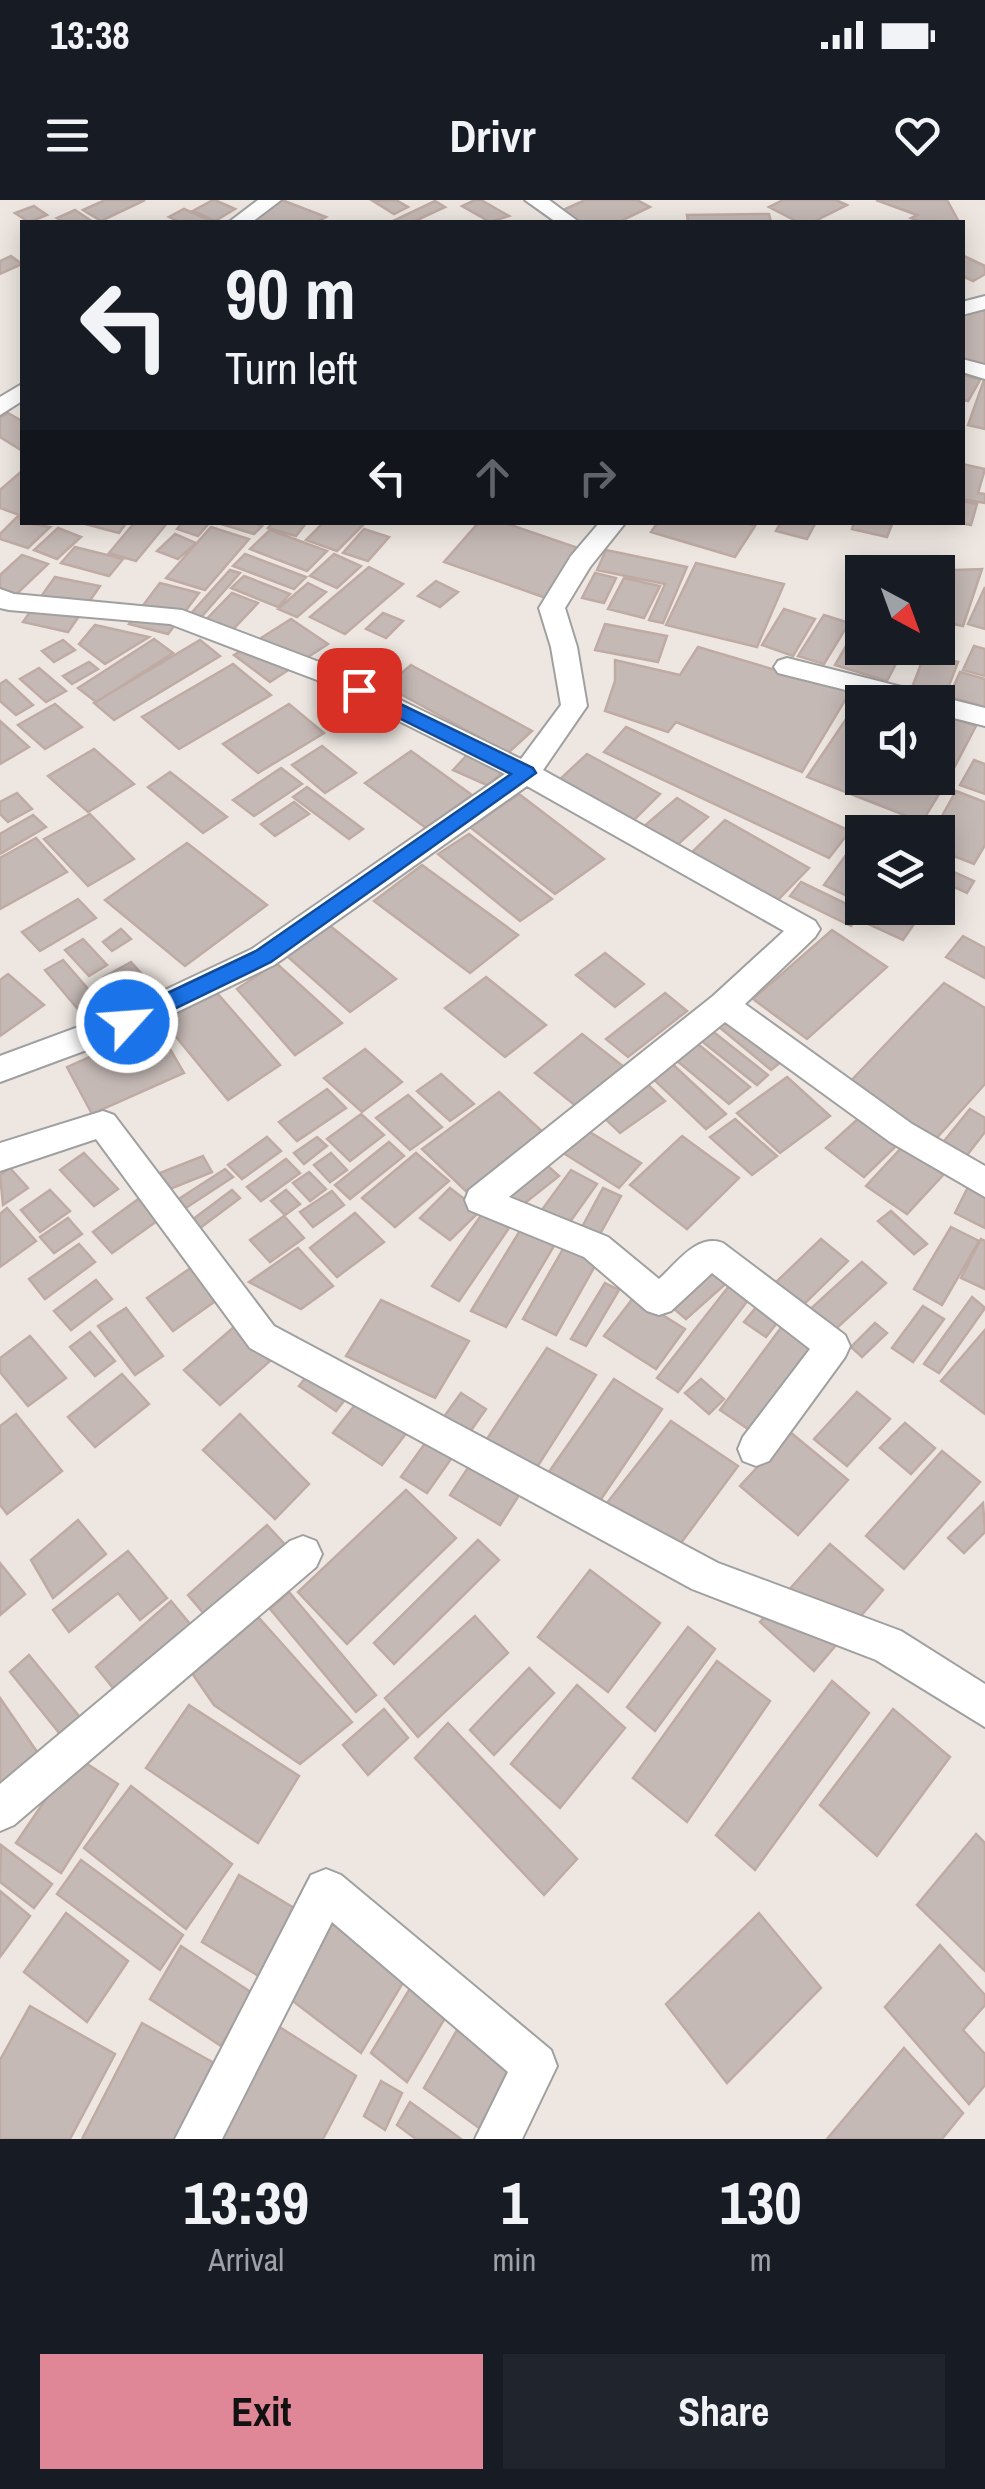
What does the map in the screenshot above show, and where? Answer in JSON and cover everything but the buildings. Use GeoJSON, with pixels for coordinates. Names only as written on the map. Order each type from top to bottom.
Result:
{"type":"FeatureCollection","features":[{"type":"Feature","properties":{"kind":"street"},"geometry":{"type":"LineString","coordinates":[[243,220],[271,200]]}},
{"type":"Feature","properties":{"kind":"street"},"geometry":{"type":"LineString","coordinates":[[536,200],[566,220]]}},
{"type":"Feature","properties":{"kind":"street"},"geometry":{"type":"LineString","coordinates":[[0,408],[20,393]]}},
{"type":"Feature","properties":{"kind":"street"},"geometry":{"type":"LineString","coordinates":[[0,1070],[127,1022],[263,957],[526,773],[574,706],[564,647],[552,608],[580,562],[611,525]]}},
{"type":"Feature","properties":{"kind":"street"},"geometry":{"type":"LineString","coordinates":[[0,597],[9,602],[173,616],[326,674],[526,773],[806,929],[724,1005],[481,1200],[596,1247],[659,1300],[711,1253],[833,1346],[756,1449]]}},
{"type":"Feature","properties":{"kind":"street"},"geometry":{"type":"LineString","coordinates":[[787,667],[860,685]]}},
{"type":"Feature","properties":{"kind":"street"},"geometry":{"type":"LineString","coordinates":[[955,709],[985,717]]}},
{"type":"Feature","properties":{"kind":"street"},"geometry":{"type":"LineString","coordinates":[[724,1005],[901,1132],[985,1182]]}},
{"type":"Feature","properties":{"kind":"street"},"geometry":{"type":"LineString","coordinates":[[0,1156],[103,1124],[262,1338],[720,1583],[887,1645],[985,1708]]}},
{"type":"Feature","properties":{"kind":"street"},"geometry":{"type":"LineString","coordinates":[[0,1811],[304,1554]]}},
{"type":"Feature","properties":{"kind":"street"},"geometry":{"type":"LineString","coordinates":[[198,2139],[326,1890],[535,2066],[498,2139]]}},
{"type":"Feature","properties":{"kind":"route"},"geometry":{"type":"LineString","coordinates":[[127,1022],[263,957],[526,773],[359,690]]}}]}
